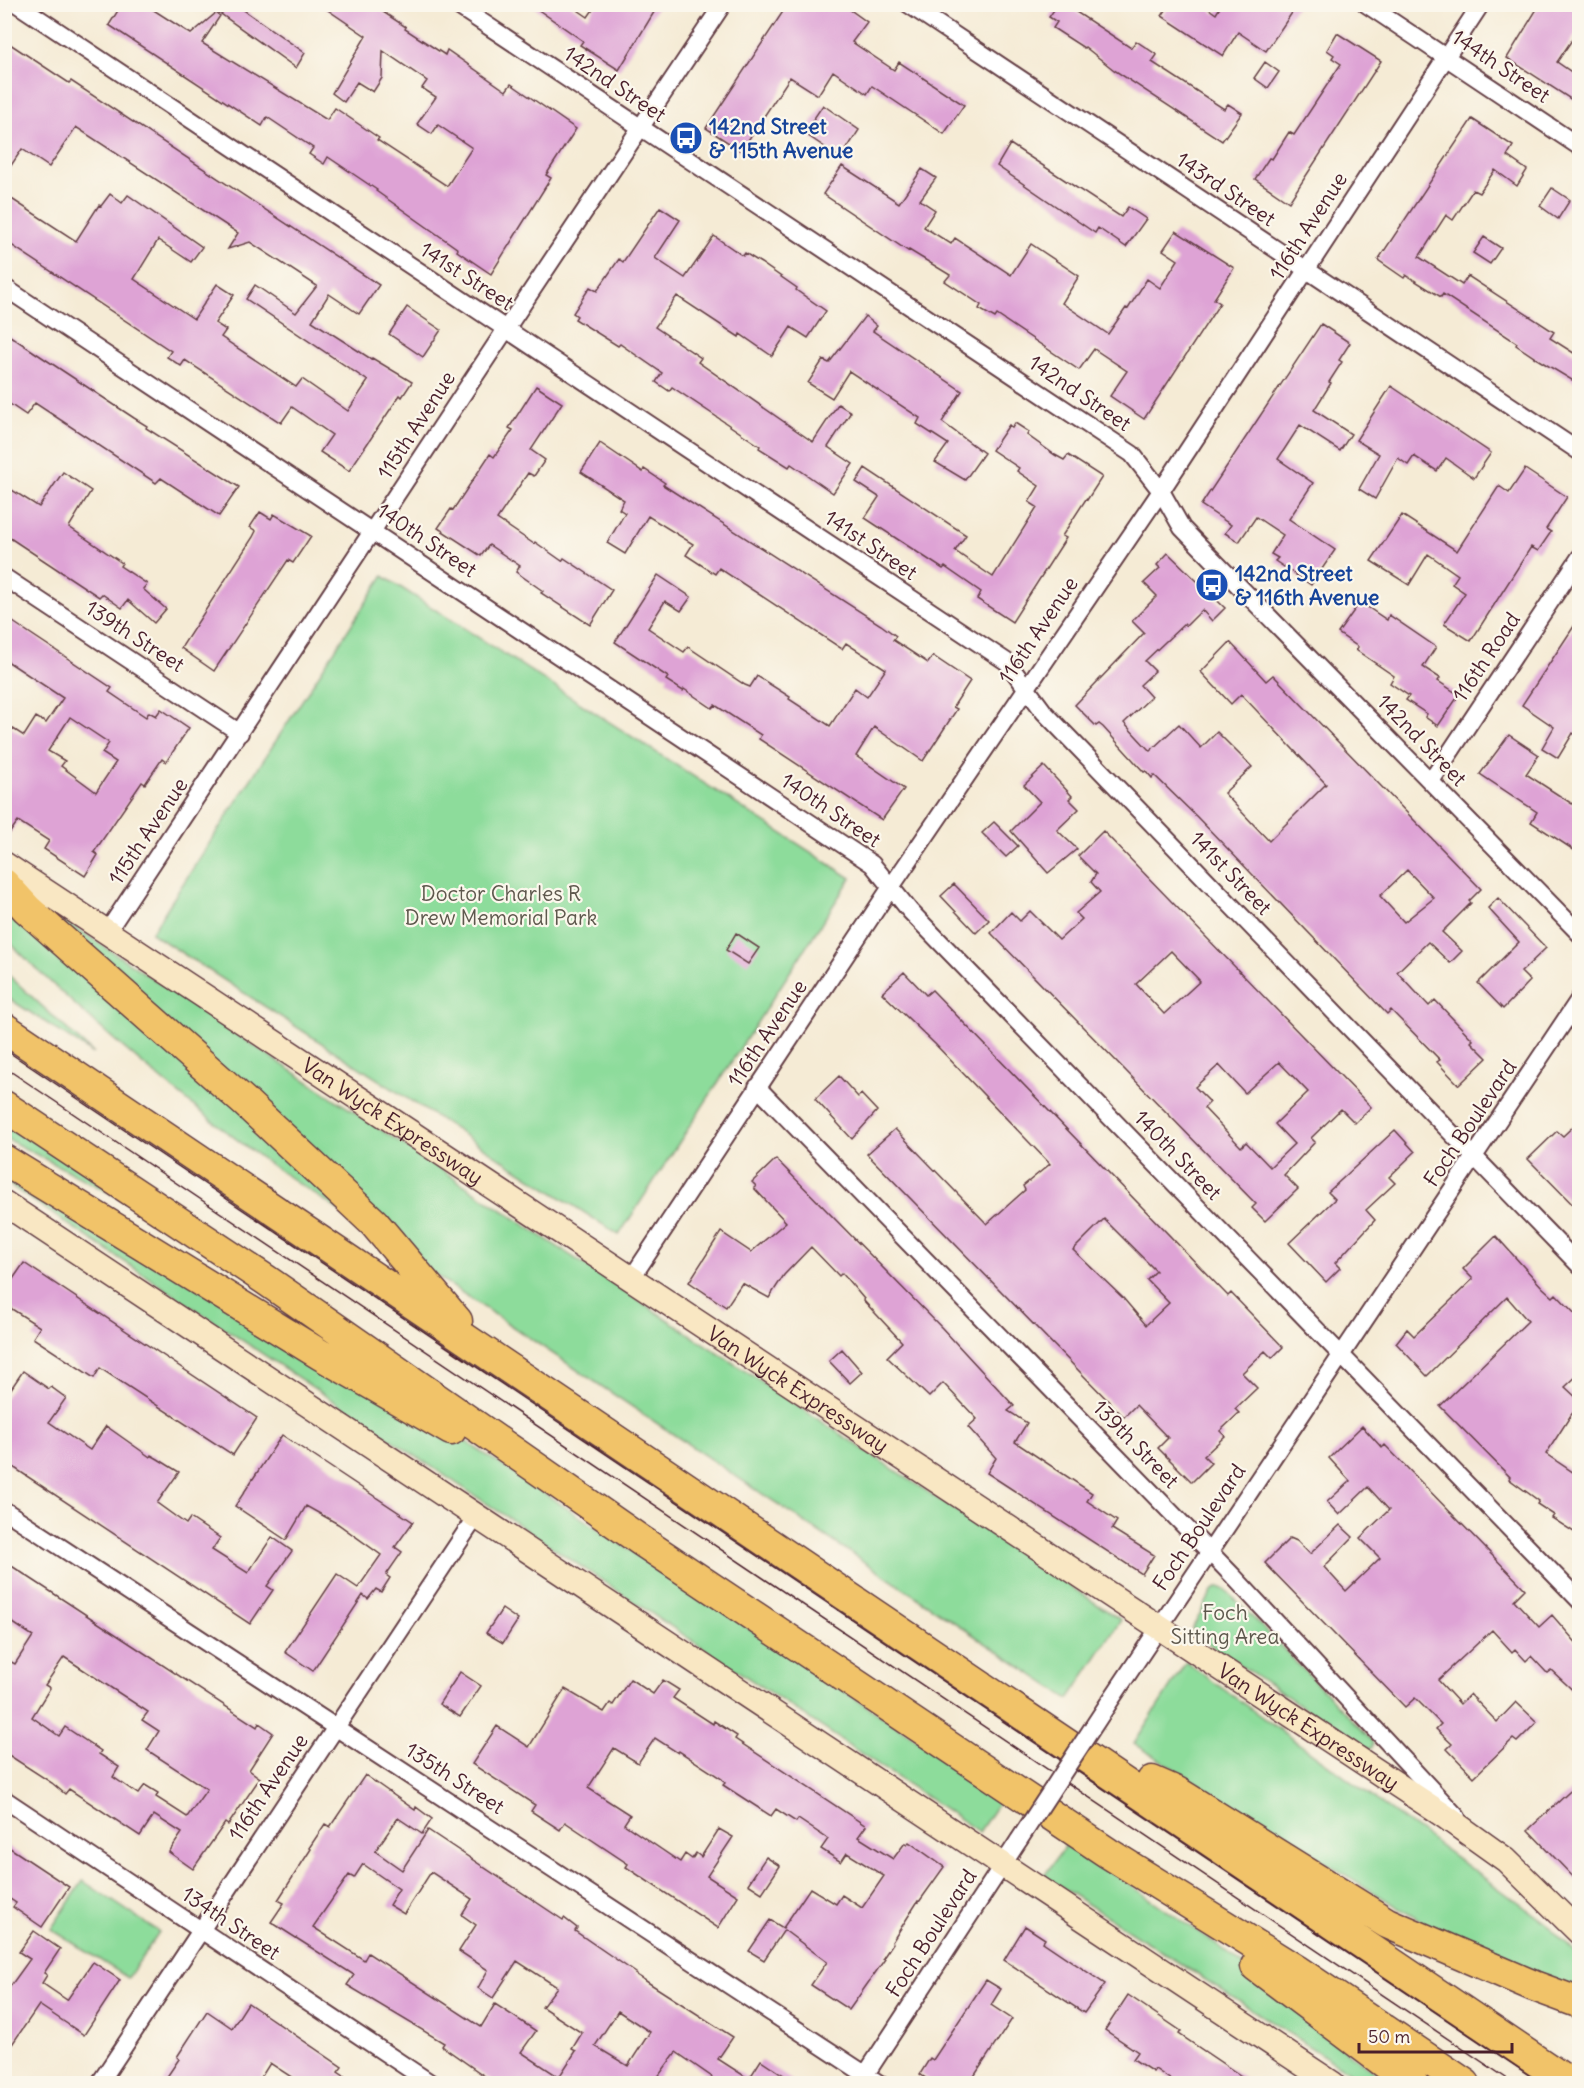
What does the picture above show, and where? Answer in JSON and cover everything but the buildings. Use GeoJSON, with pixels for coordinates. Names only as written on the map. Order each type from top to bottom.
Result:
{"type":"FeatureCollection","features":[{"type":"Feature","properties":{"kind":"highway"},"geometry":{"type":"LineString","coordinates":[[4,884],[27,909],[247,1104],[374,1223],[485,1352]]}},
{"type":"Feature","properties":{"kind":"highway"},"geometry":{"type":"LineString","coordinates":[[4,1028],[1571,2084]]}},
{"type":"Feature","properties":{"kind":"highway"},"geometry":{"type":"LineString","coordinates":[[4,1106],[256,1274],[640,1540],[1108,1853],[1296,1970],[1465,2084]]}},
{"type":"Feature","properties":{"kind":"highway"},"geometry":{"type":"LineString","coordinates":[[4,1160],[321,1355],[640,1540]]}},
{"type":"Feature","properties":{"kind":"highway"},"geometry":{"type":"LineString","coordinates":[[1050,1732],[1177,1792],[1388,1923],[1534,1986],[1580,2002]]}},
{"type":"Feature","properties":{"kind":"highway"},"geometry":{"type":"LineString","coordinates":[[1108,1853],[1413,2084]]}},
{"type":"Feature","properties":{"kind":"main road","name":"Van Wyck Expressway"},"geometry":{"type":"LineString","coordinates":[[4,864],[1476,1838],[1512,1866],[1580,1933]]}},
{"type":"Feature","properties":{"kind":"main road"},"geometry":{"type":"LineString","coordinates":[[4,1203],[1333,2084]]}},
{"type":"Feature","properties":{"kind":"street","name":"141st Street"},"geometry":{"type":"LineString","coordinates":[[17,4],[1007,662],[1044,712],[1580,1266]]}},
{"type":"Feature","properties":{"kind":"street","name":"142nd Street"},"geometry":{"type":"LineString","coordinates":[[455,4],[1132,454],[1161,491],[1182,528],[1580,934]]}},
{"type":"Feature","properties":{"kind":"street","name":"115th Avenue"},"geometry":{"type":"LineString","coordinates":[[107,932],[723,4]]}},
{"type":"Feature","properties":{"kind":"street","name":"143rd Street"},"geometry":{"type":"LineString","coordinates":[[908,4],[1580,452]]}},
{"type":"Feature","properties":{"kind":"street","name":"144th Street"},"geometry":{"type":"LineString","coordinates":[[1366,4],[1580,147]]}},
{"type":"Feature","properties":{"kind":"street","name":"116th Avenue"},"geometry":{"type":"LineString","coordinates":[[631,1279],[891,887],[1161,491],[1481,4]]}},
{"type":"Feature","properties":{"kind":"street","name":"140th Street"},"geometry":{"type":"LineString","coordinates":[[4,287],[872,864],[910,911],[1580,1601]]}},
{"type":"Feature","properties":{"kind":"street","name":"116th Road"},"geometry":{"type":"LineString","coordinates":[[1431,781],[1580,557]]}},
{"type":"Feature","properties":{"kind":"street","name":"139th Street"},"geometry":{"type":"LineString","coordinates":[[4,577],[240,733]]}},
{"type":"Feature","properties":{"kind":"street","name":"Foch Boulevard"},"geometry":{"type":"LineString","coordinates":[[869,2080],[1003,1865],[1108,1704],[1580,998]]}},
{"type":"Feature","properties":{"kind":"street","name":"139th Street"},"geometry":{"type":"LineString","coordinates":[[757,1087],[1209,1552],[1410,1764],[1476,1838]]}},
{"type":"Feature","properties":{"kind":"street","name":"135th Street"},"geometry":{"type":"LineString","coordinates":[[4,1510],[869,2080]]}},
{"type":"Feature","properties":{"kind":"street","name":"116th Avenue"},"geometry":{"type":"LineString","coordinates":[[99,2084],[477,1515]]}},
{"type":"Feature","properties":{"kind":"street","name":"134th Street"},"geometry":{"type":"LineString","coordinates":[[4,1799],[432,2084]]}},
{"type":"Feature","properties":{"kind":"green space","name":"Doctor Charles R Drew Memorial Park"},"geometry":{"type":"Polygon","coordinates":[[[383,576],[851,878],[619,1235],[151,933],[383,576]]]}},
{"type":"Feature","properties":{"kind":"green space"},"geometry":{"type":"Polygon","coordinates":[[[4,880],[1121,1620],[1069,1699],[268,1163],[233,1137],[100,1027],[5,938],[4,880]]]}},
{"type":"Feature","properties":{"kind":"green space"},"geometry":{"type":"Polygon","coordinates":[[[5,972],[94,1054],[5,996],[5,972]]]}},
{"type":"Feature","properties":{"kind":"green space"},"geometry":{"type":"Polygon","coordinates":[[[5,1117],[142,1210],[5,1138],[5,1117]]]}},
{"type":"Feature","properties":{"kind":"green space"},"geometry":{"type":"Polygon","coordinates":[[[4,1173],[268,1311],[1003,1796],[979,1832],[5,1182],[4,1173]]]}},
{"type":"Feature","properties":{"kind":"green space","name":"Foch Sitting Area"},"geometry":{"type":"Polygon","coordinates":[[[1217,1588],[1228,1592],[1371,1739],[1372,1748],[1364,1748],[1202,1639],[1192,1629],[1213,1590],[1217,1588]]]}},
{"type":"Feature","properties":{"kind":"green space"},"geometry":{"type":"Polygon","coordinates":[[[1186,1662],[1545,1922],[1579,1957],[1579,2019],[1134,1744],[1186,1662]]]}},
{"type":"Feature","properties":{"kind":"green space"},"geometry":{"type":"Polygon","coordinates":[[[1068,1842],[1223,1949],[1352,2056],[1392,2083],[1366,2083],[1044,1876],[1068,1842]]]}},
{"type":"Feature","properties":{"kind":"green space"},"geometry":{"type":"Polygon","coordinates":[[[83,1881],[159,1932],[128,1978],[51,1929],[83,1881]]]}},
{"type":"Feature","properties":{"kind":"tram line"},"geometry":{"type":"LineString","coordinates":[[4,1049],[1542,2084]]}},
{"type":"Feature","properties":{"kind":"tram line"},"geometry":{"type":"LineString","coordinates":[[4,1067],[1515,2084]]}},
{"type":"Feature","properties":{"kind":"place","name":"142nd Street & 115th Avenue"},"geometry":{"type":"Point","coordinates":[686,138]}},
{"type":"Feature","properties":{"kind":"place","name":"142nd Street & 116th Avenue"},"geometry":{"type":"Point","coordinates":[1212,585]}}]}
